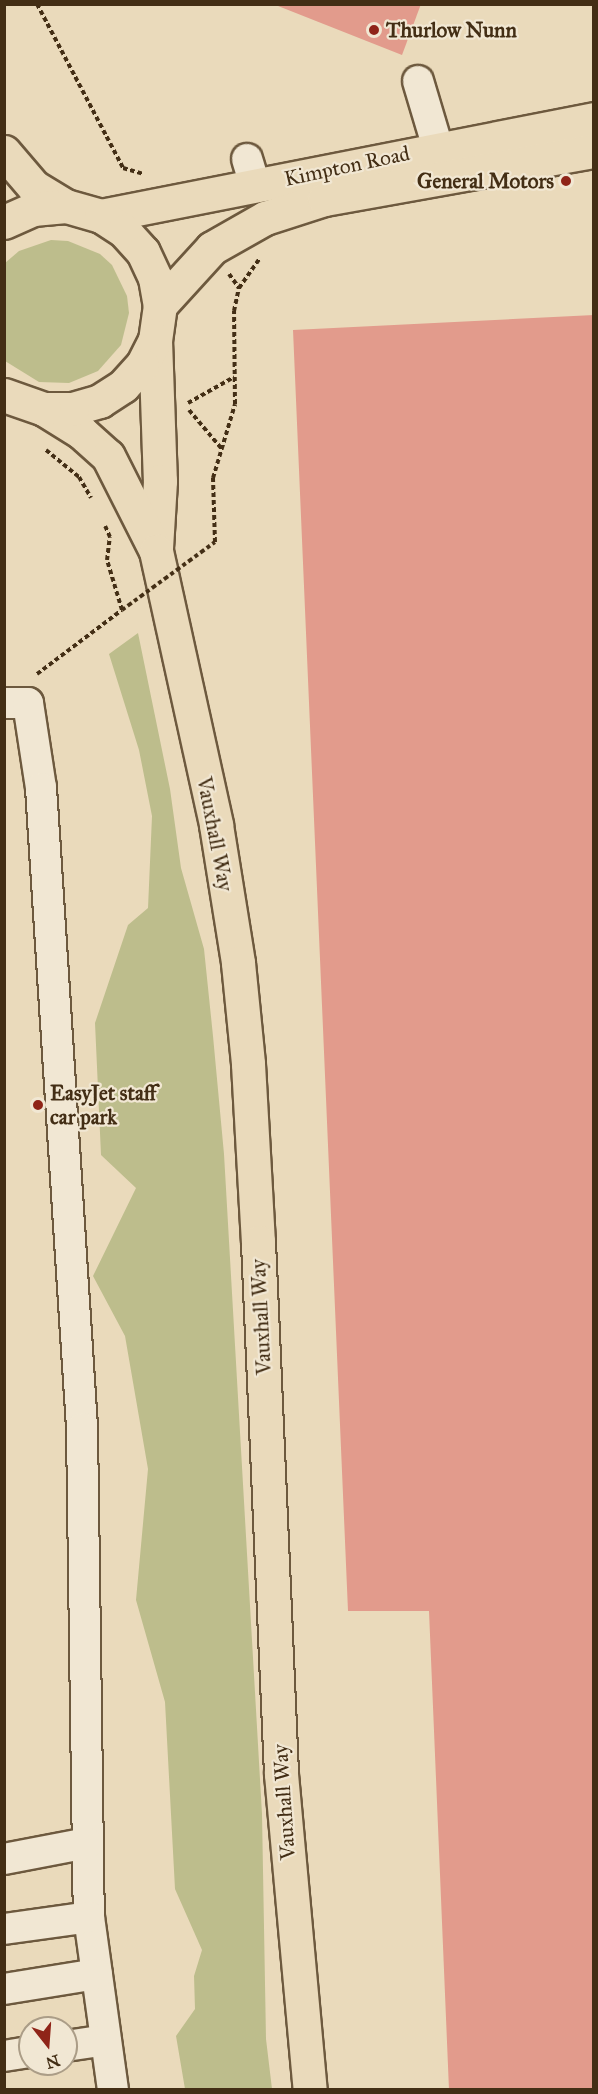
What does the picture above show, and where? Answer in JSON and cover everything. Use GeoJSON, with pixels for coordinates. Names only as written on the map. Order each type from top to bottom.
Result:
{"type":"FeatureCollection","features":[{"type":"Feature","properties":{"kind":"main road","name":"Kimpton Road"},"geometry":{"type":"LineString","coordinates":[[101,216],[251,173],[438,148],[594,119]]}},
{"type":"Feature","properties":{"kind":"main road"},"geometry":{"type":"LineString","coordinates":[[4,152],[34,187],[66,206],[101,216],[124,231],[143,252],[155,278],[160,305],[155,340],[142,366],[123,386],[100,401],[72,409],[44,409],[7,398]]}},
{"type":"Feature","properties":{"kind":"main road","name":"Kimpton Road"},"geometry":{"type":"LineString","coordinates":[[160,305],[212,248],[265,218],[324,199],[594,152]]}},
{"type":"Feature","properties":{"kind":"main road"},"geometry":{"type":"LineString","coordinates":[[4,222],[33,209],[66,206]]}},
{"type":"Feature","properties":{"kind":"main road","name":"Vauxhall Way"},"geometry":{"type":"LineString","coordinates":[[155,340],[160,481],[156,551]]}},
{"type":"Feature","properties":{"kind":"main road","name":"Vauxhall Way"},"geometry":{"type":"LineString","coordinates":[[44,409],[81,432],[108,456],[156,551],[216,825],[238,963],[247,1053],[281,1774],[310,2090]]}},
{"type":"Feature","properties":{"kind":"lane"},"geometry":{"type":"LineString","coordinates":[[418,81],[438,148]]}},
{"type":"Feature","properties":{"kind":"lane"},"geometry":{"type":"LineString","coordinates":[[13,702],[28,703],[32,714],[41,788],[82,1428],[88,1917],[113,2090]]}},
{"type":"Feature","properties":{"kind":"lane"},"geometry":{"type":"LineString","coordinates":[[4,1859],[87,1843]]}},
{"type":"Feature","properties":{"kind":"lane"},"geometry":{"type":"LineString","coordinates":[[4,1929],[88,1917]]}},
{"type":"Feature","properties":{"kind":"lane"},"geometry":{"type":"LineString","coordinates":[[4,1989],[97,1974]]}},
{"type":"Feature","properties":{"kind":"lane"},"geometry":{"type":"LineString","coordinates":[[78,2044],[106,2040]]}},
{"type":"Feature","properties":{"kind":"path"},"geometry":{"type":"LineString","coordinates":[[38,4],[123,168]]}},
{"type":"Feature","properties":{"kind":"path"},"geometry":{"type":"LineString","coordinates":[[13,702],[41,669],[215,542],[213,478],[235,404],[234,311],[239,288]]}},
{"type":"Feature","properties":{"kind":"path"},"geometry":{"type":"LineString","coordinates":[[222,449],[185,405],[234,377]]}},
{"type":"Feature","properties":{"kind":"path"},"geometry":{"type":"LineString","coordinates":[[43,448],[79,477],[95,505]]}},
{"type":"Feature","properties":{"kind":"path"},"geometry":{"type":"LineString","coordinates":[[103,521],[110,537],[107,560],[122,610]]}},
{"type":"Feature","properties":{"kind":"green space"},"geometry":{"type":"Polygon","coordinates":[[[51,240],[68,241],[100,254],[112,265],[127,296],[129,313],[121,345],[98,371],[69,383],[39,382],[5,361],[5,263],[19,251],[51,240]]]}},
{"type":"Feature","properties":{"kind":"green space"},"geometry":{"type":"Polygon","coordinates":[[[138,633],[170,789],[181,868],[204,949],[224,1154],[262,1814],[266,2039],[272,2089],[185,2089],[176,2036],[195,2009],[194,1976],[202,1950],[175,1889],[165,1702],[136,1600],[148,1469],[125,1336],[93,1276],[136,1188],[101,1155],[95,1023],[128,925],[148,908],[152,816],[139,750],[109,654],[138,633]]]}},
{"type":"Feature","properties":{"kind":"building","name":"Thurlow Nunn"},"geometry":{"type":"Polygon","coordinates":[[[273,4],[421,4],[402,55],[273,4]]]}},
{"type":"Feature","properties":{"kind":"building"},"geometry":{"type":"Polygon","coordinates":[[[594,315],[594,2090],[449,2090],[429,1611],[348,1611],[293,330],[594,315]]]}},
{"type":"Feature","properties":{"kind":"place","name":"Thurlow Nunn"},"geometry":{"type":"Point","coordinates":[374,30]}},
{"type":"Feature","properties":{"kind":"place","name":"General Motors"},"geometry":{"type":"Point","coordinates":[566,181]}},
{"type":"Feature","properties":{"kind":"place","name":"EasyJet staff car park"},"geometry":{"type":"Point","coordinates":[38,1105]}}]}
